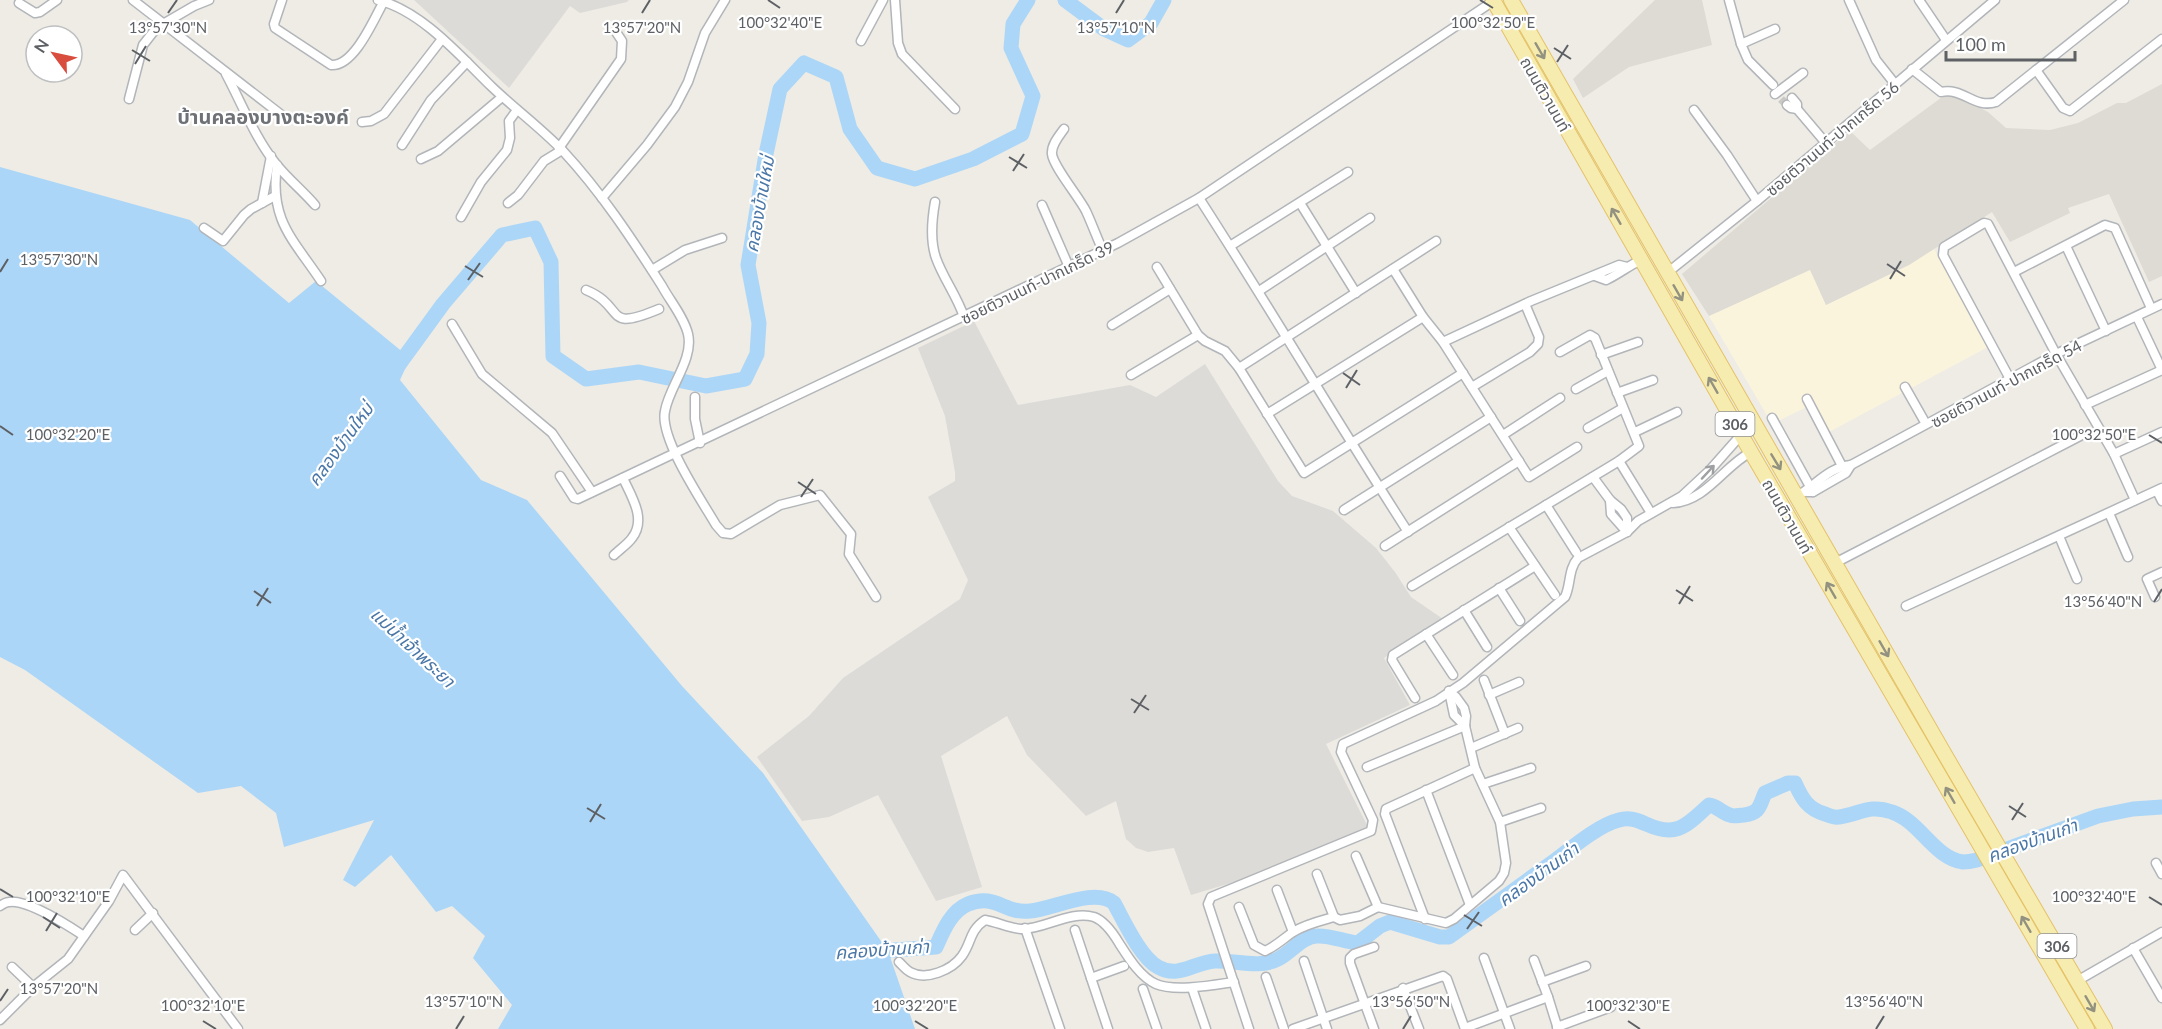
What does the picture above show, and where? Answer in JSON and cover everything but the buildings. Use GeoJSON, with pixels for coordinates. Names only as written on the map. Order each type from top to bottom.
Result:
{"type":"FeatureCollection","features":[{"type":"Feature","properties":{"kind":"main road","name":"ถนนติวานนท์"},"geometry":{"type":"LineString","coordinates":[[1494,0],[1751,452],[2087,1029]]}},
{"type":"Feature","properties":{"kind":"main road","name":"ถนนติวานนท์"},"geometry":{"type":"LineString","coordinates":[[1511,0],[1667,273],[1806,491],[1835,563],[2105,1029]]}},
{"type":"Feature","properties":{"kind":"main road"},"geometry":{"type":"LineString","coordinates":[[1844,612],[1858,604]]}},
{"type":"Feature","properties":{"kind":"street"},"geometry":{"type":"LineString","coordinates":[[19,3],[35,13],[57,0]]}},
{"type":"Feature","properties":{"kind":"street"},"geometry":{"type":"LineString","coordinates":[[133,0],[288,120]]}},
{"type":"Feature","properties":{"kind":"street"},"geometry":{"type":"LineString","coordinates":[[129,99],[143,45],[162,23],[209,0]]}},
{"type":"Feature","properties":{"kind":"street"},"geometry":{"type":"LineString","coordinates":[[282,0],[275,27],[331,65],[337,66],[344,63],[357,48],[381,1],[414,17],[442,39],[502,97],[561,149],[602,198],[635,243],[652,270],[664,305],[689,335],[687,357],[664,413],[675,454],[716,525],[723,533],[731,534],[780,505],[817,494],[822,496],[851,534],[849,554],[876,597]]}},
{"type":"Feature","properties":{"kind":"street"},"geometry":{"type":"LineString","coordinates":[[602,198],[647,145],[675,107],[705,33],[725,0]]}},
{"type":"Feature","properties":{"kind":"street"},"geometry":{"type":"LineString","coordinates":[[861,41],[883,0]]}},
{"type":"Feature","properties":{"kind":"street"},"geometry":{"type":"LineString","coordinates":[[895,0],[898,43],[902,54],[955,110]]}},
{"type":"Feature","properties":{"kind":"street","name":"ซอยติวานนท์-ปากเกร็ด 39"},"geometry":{"type":"LineString","coordinates":[[592,492],[1103,251],[1165,218],[1199,198],[1494,0]]}},
{"type":"Feature","properties":{"kind":"street"},"geometry":{"type":"LineString","coordinates":[[1729,0],[1741,44],[1754,67],[1782,95],[1797,104],[1797,109],[1825,142]]}},
{"type":"Feature","properties":{"kind":"street"},"geometry":{"type":"LineString","coordinates":[[1849,0],[1876,60],[1894,84]]}},
{"type":"Feature","properties":{"kind":"street"},"geometry":{"type":"LineString","coordinates":[[1919,0],[1946,40]]}},
{"type":"Feature","properties":{"kind":"street","name":"ซอยติวานนท์-ปากเกร็ด 56"},"geometry":{"type":"LineString","coordinates":[[1667,273],[1757,201],[1995,0]]}},
{"type":"Feature","properties":{"kind":"street"},"geometry":{"type":"LineString","coordinates":[[1912,69],[1941,92],[1950,90],[1982,104],[1996,102],[2124,0]]}},
{"type":"Feature","properties":{"kind":"street"},"geometry":{"type":"LineString","coordinates":[[1741,44],[1775,29]]}},
{"type":"Feature","properties":{"kind":"street"},"geometry":{"type":"LineString","coordinates":[[508,203],[518,195],[544,160],[561,149],[621,59],[622,41],[616,32]]}},
{"type":"Feature","properties":{"kind":"street"},"geometry":{"type":"LineString","coordinates":[[362,122],[371,121],[384,114],[442,39]]}},
{"type":"Feature","properties":{"kind":"street"},"geometry":{"type":"LineString","coordinates":[[2036,70],[2063,108],[2070,111],[2162,39]]}},
{"type":"Feature","properties":{"kind":"street"},"geometry":{"type":"LineString","coordinates":[[402,145],[431,100],[467,62]]}},
{"type":"Feature","properties":{"kind":"street"},"geometry":{"type":"LineString","coordinates":[[225,71],[250,124],[277,165],[299,185],[315,205]]}},
{"type":"Feature","properties":{"kind":"street"},"geometry":{"type":"LineString","coordinates":[[1782,95],[1803,73]]}},
{"type":"Feature","properties":{"kind":"street"},"geometry":{"type":"LineString","coordinates":[[421,159],[438,151],[502,97]]}},
{"type":"Feature","properties":{"kind":"street"},"geometry":{"type":"LineString","coordinates":[[460,217],[481,182],[507,150],[510,138],[509,121],[517,110]]}},
{"type":"Feature","properties":{"kind":"street"},"geometry":{"type":"LineString","coordinates":[[1694,110],[1757,201]]}},
{"type":"Feature","properties":{"kind":"street"},"geometry":{"type":"LineString","coordinates":[[1064,129],[1053,147],[1052,155],[1055,165],[1066,178],[1085,210],[1103,251]]}},
{"type":"Feature","properties":{"kind":"street"},"geometry":{"type":"LineString","coordinates":[[262,203],[271,156]]}},
{"type":"Feature","properties":{"kind":"street"},"geometry":{"type":"LineString","coordinates":[[277,165],[275,196],[277,210],[290,236],[321,281]]}},
{"type":"Feature","properties":{"kind":"street"},"geometry":{"type":"LineString","coordinates":[[1230,246],[1348,172]]}},
{"type":"Feature","properties":{"kind":"street"},"geometry":{"type":"LineString","coordinates":[[204,228],[223,241],[244,215],[275,196]]}},
{"type":"Feature","properties":{"kind":"street"},"geometry":{"type":"LineString","coordinates":[[1199,198],[1408,532]]}},
{"type":"Feature","properties":{"kind":"street"},"geometry":{"type":"LineString","coordinates":[[935,202],[932,220],[935,256],[958,298],[964,317]]}},
{"type":"Feature","properties":{"kind":"street"},"geometry":{"type":"LineString","coordinates":[[1300,203],[1356,293]]}},
{"type":"Feature","properties":{"kind":"street"},"geometry":{"type":"LineString","coordinates":[[1042,205],[1069,267]]}},
{"type":"Feature","properties":{"kind":"street"},"geometry":{"type":"LineString","coordinates":[[1259,291],[1370,218]]}},
{"type":"Feature","properties":{"kind":"street"},"geometry":{"type":"LineString","coordinates":[[2010,379],[1943,255],[1943,250],[1986,223],[2056,354],[2114,454],[2135,500]]}},
{"type":"Feature","properties":{"kind":"street"},"geometry":{"type":"LineString","coordinates":[[2014,272],[2105,225],[2112,226],[2115,228],[2151,308]]}},
{"type":"Feature","properties":{"kind":"street"},"geometry":{"type":"LineString","coordinates":[[652,270],[685,250],[722,238]]}},
{"type":"Feature","properties":{"kind":"street"},"geometry":{"type":"LineString","coordinates":[[1239,368],[1436,241]]}},
{"type":"Feature","properties":{"kind":"street"},"geometry":{"type":"LineString","coordinates":[[2066,246],[2106,331]]}},
{"type":"Feature","properties":{"kind":"street"},"geometry":{"type":"LineString","coordinates":[[1443,342],[1525,304],[1619,266],[1627,267],[1641,260]]}},
{"type":"Feature","properties":{"kind":"street"},"geometry":{"type":"LineString","coordinates":[[1157,267],[1198,335],[1205,342],[1225,351],[1239,368],[1304,474],[1463,373]]}},
{"type":"Feature","properties":{"kind":"street"},"geometry":{"type":"LineString","coordinates":[[1393,269],[1423,316],[1443,342],[1528,475],[1532,477],[1577,447]]}},
{"type":"Feature","properties":{"kind":"street"},"geometry":{"type":"LineString","coordinates":[[1112,325],[1170,289]]}},
{"type":"Feature","properties":{"kind":"street"},"geometry":{"type":"LineString","coordinates":[[586,290],[603,299],[620,319],[635,319],[664,305]]}},
{"type":"Feature","properties":{"kind":"street"},"geometry":{"type":"LineString","coordinates":[[1472,387],[1530,352],[1538,344],[1539,337],[1525,304]]}},
{"type":"Feature","properties":{"kind":"street","name":"ซอยติวานนท์-ปากเกร็ด 54"},"geometry":{"type":"LineString","coordinates":[[1806,491],[1847,465],[2056,354],[2162,304]]}},
{"type":"Feature","properties":{"kind":"street"},"geometry":{"type":"LineString","coordinates":[[1267,414],[1423,316]]}},
{"type":"Feature","properties":{"kind":"street"},"geometry":{"type":"LineString","coordinates":[[2085,405],[2162,370],[2137,316]]}},
{"type":"Feature","properties":{"kind":"street"},"geometry":{"type":"LineString","coordinates":[[452,324],[482,375],[552,433],[592,492],[576,499],[560,476]]}},
{"type":"Feature","properties":{"kind":"street"},"geometry":{"type":"LineString","coordinates":[[1412,586],[1639,447],[1635,432],[1595,338],[1590,334],[1560,352]]}},
{"type":"Feature","properties":{"kind":"street"},"geometry":{"type":"LineString","coordinates":[[1131,375],[1198,335]]}},
{"type":"Feature","properties":{"kind":"street"},"geometry":{"type":"LineString","coordinates":[[1601,354],[1638,342]]}},
{"type":"Feature","properties":{"kind":"street"},"geometry":{"type":"LineString","coordinates":[[1576,389],[1608,371]]}},
{"type":"Feature","properties":{"kind":"street"},"geometry":{"type":"LineString","coordinates":[[1617,393],[1653,380]]}},
{"type":"Feature","properties":{"kind":"street"},"geometry":{"type":"LineString","coordinates":[[1905,387],[1926,424]]}},
{"type":"Feature","properties":{"kind":"street"},"geometry":{"type":"LineString","coordinates":[[695,398],[695,419],[700,443]]}},
{"type":"Feature","properties":{"kind":"street"},"geometry":{"type":"LineString","coordinates":[[1503,435],[1560,398]]}},
{"type":"Feature","properties":{"kind":"street"},"geometry":{"type":"LineString","coordinates":[[1806,399],[1847,465]]}},
{"type":"Feature","properties":{"kind":"street"},"geometry":{"type":"LineString","coordinates":[[1588,428],[1623,408]]}},
{"type":"Feature","properties":{"kind":"street"},"geometry":{"type":"LineString","coordinates":[[1635,432],[1677,412]]}},
{"type":"Feature","properties":{"kind":"street"},"geometry":{"type":"LineString","coordinates":[[1344,510],[1491,417]]}},
{"type":"Feature","properties":{"kind":"street"},"geometry":{"type":"LineString","coordinates":[[1772,418],[1806,491]]}},
{"type":"Feature","properties":{"kind":"street"},"geometry":{"type":"LineString","coordinates":[[2114,454],[2162,432]]}},
{"type":"Feature","properties":{"kind":"street"},"geometry":{"type":"LineString","coordinates":[[1249,1029],[1208,904],[1211,897],[1371,831],[1373,820],[1341,752],[1343,744],[1424,708],[1471,676],[1565,597],[1569,589],[1573,563],[1578,558],[1626,532],[1652,513],[1682,496],[1742,435]]}},
{"type":"Feature","properties":{"kind":"street"},"geometry":{"type":"LineString","coordinates":[[1835,563],[2080,436]]}},
{"type":"Feature","properties":{"kind":"street"},"geometry":{"type":"LineString","coordinates":[[1670,503],[1686,502],[1701,492],[1739,458],[1751,452]]}},
{"type":"Feature","properties":{"kind":"street"},"geometry":{"type":"LineString","coordinates":[[1385,546],[1519,461]]}},
{"type":"Feature","properties":{"kind":"street"},"geometry":{"type":"LineString","coordinates":[[1619,461],[1652,513]]}},
{"type":"Feature","properties":{"kind":"street"},"geometry":{"type":"LineString","coordinates":[[1593,477],[1627,518],[1626,532]]}},
{"type":"Feature","properties":{"kind":"street"},"geometry":{"type":"LineString","coordinates":[[614,555],[633,538],[639,525],[637,508],[623,478]]}},
{"type":"Feature","properties":{"kind":"street"},"geometry":{"type":"LineString","coordinates":[[1906,606],[2160,490],[2162,501]]}},
{"type":"Feature","properties":{"kind":"street"},"geometry":{"type":"LineString","coordinates":[[1546,505],[1576,552]]}},
{"type":"Feature","properties":{"kind":"street"},"geometry":{"type":"LineString","coordinates":[[2109,513],[2128,556]]}},
{"type":"Feature","properties":{"kind":"street"},"geometry":{"type":"LineString","coordinates":[[1509,527],[1555,595]]}},
{"type":"Feature","properties":{"kind":"street"},"geometry":{"type":"LineString","coordinates":[[2059,536],[2077,579]]}},
{"type":"Feature","properties":{"kind":"street"},"geometry":{"type":"LineString","coordinates":[[1415,698],[1392,660],[1393,655],[1535,566]]}},
{"type":"Feature","properties":{"kind":"street"},"geometry":{"type":"LineString","coordinates":[[2154,597],[2147,579],[2162,572]]}},
{"type":"Feature","properties":{"kind":"street"},"geometry":{"type":"LineString","coordinates":[[1499,588],[1520,621]]}},
{"type":"Feature","properties":{"kind":"street"},"geometry":{"type":"LineString","coordinates":[[1464,610],[1487,647]]}},
{"type":"Feature","properties":{"kind":"street"},"geometry":{"type":"LineString","coordinates":[[1426,634],[1453,675]]}},
{"type":"Feature","properties":{"kind":"street"},"geometry":{"type":"LineString","coordinates":[[1484,680],[1505,734]]}},
{"type":"Feature","properties":{"kind":"street"},"geometry":{"type":"LineString","coordinates":[[1490,695],[1519,682]]}},
{"type":"Feature","properties":{"kind":"street"},"geometry":{"type":"LineString","coordinates":[[1317,874],[1334,917],[1340,921],[1360,916],[1378,907],[1446,923],[1499,880],[1504,873],[1506,863],[1500,822],[1475,768],[1465,726],[1454,715],[1449,691]]}},
{"type":"Feature","properties":{"kind":"street"},"geometry":{"type":"LineString","coordinates":[[1367,767],[1465,726]]}},
{"type":"Feature","properties":{"kind":"street"},"geometry":{"type":"LineString","coordinates":[[1471,748],[1518,728]]}},
{"type":"Feature","properties":{"kind":"street"},"geometry":{"type":"LineString","coordinates":[[1425,919],[1385,814],[1386,809],[1475,768]]}},
{"type":"Feature","properties":{"kind":"street"},"geometry":{"type":"LineString","coordinates":[[1483,784],[1531,768]]}},
{"type":"Feature","properties":{"kind":"street"},"geometry":{"type":"LineString","coordinates":[[1426,790],[1470,905]]}},
{"type":"Feature","properties":{"kind":"street"},"geometry":{"type":"LineString","coordinates":[[1500,822],[1541,808]]}},
{"type":"Feature","properties":{"kind":"street"},"geometry":{"type":"LineString","coordinates":[[1356,856],[1378,907]]}},
{"type":"Feature","properties":{"kind":"street"},"geometry":{"type":"LineString","coordinates":[[2156,863],[2162,874]]}},
{"type":"Feature","properties":{"kind":"street"},"geometry":{"type":"LineString","coordinates":[[0,1020],[33,987],[68,959],[109,901],[123,874],[238,1029]]}},
{"type":"Feature","properties":{"kind":"street"},"geometry":{"type":"LineString","coordinates":[[1277,890],[1293,932]]}},
{"type":"Feature","properties":{"kind":"street"},"geometry":{"type":"LineString","coordinates":[[0,906],[16,902],[50,914],[84,936]]}},
{"type":"Feature","properties":{"kind":"street"},"geometry":{"type":"LineString","coordinates":[[1239,907],[1254,945],[1265,951],[1276,946],[1293,932],[1334,917]]}},
{"type":"Feature","properties":{"kind":"street"},"geometry":{"type":"LineString","coordinates":[[135,930],[153,914]]}},
{"type":"Feature","properties":{"kind":"street"},"geometry":{"type":"LineString","coordinates":[[899,962],[913,974],[925,975],[948,969],[962,956],[975,927],[985,920],[1025,928],[1072,917],[1095,918],[1113,934],[1130,960],[1156,984],[1192,988],[1233,980]]}},
{"type":"Feature","properties":{"kind":"street"},"geometry":{"type":"LineString","coordinates":[[1025,928],[1060,1029]]}},
{"type":"Feature","properties":{"kind":"street"},"geometry":{"type":"LineString","coordinates":[[1075,930],[1108,1029]]}},
{"type":"Feature","properties":{"kind":"street"},"geometry":{"type":"LineString","coordinates":[[2077,981],[2162,932]]}},
{"type":"Feature","properties":{"kind":"street"},"geometry":{"type":"LineString","coordinates":[[1374,947],[1354,954],[1350,958],[1374,1029]]}},
{"type":"Feature","properties":{"kind":"street"},"geometry":{"type":"LineString","coordinates":[[2133,948],[2162,998]]}},
{"type":"Feature","properties":{"kind":"street"},"geometry":{"type":"LineString","coordinates":[[1484,958],[1510,1029]]}},
{"type":"Feature","properties":{"kind":"street"},"geometry":{"type":"LineString","coordinates":[[1534,960],[1557,1028],[1611,1007]]}},
{"type":"Feature","properties":{"kind":"street"},"geometry":{"type":"LineString","coordinates":[[1304,961],[1327,1029]]}},
{"type":"Feature","properties":{"kind":"street"},"geometry":{"type":"LineString","coordinates":[[1091,978],[1124,966]]}},
{"type":"Feature","properties":{"kind":"street"},"geometry":{"type":"LineString","coordinates":[[1542,982],[1587,966]]}},
{"type":"Feature","properties":{"kind":"street"},"geometry":{"type":"LineString","coordinates":[[12,967],[33,987]]}},
{"type":"Feature","properties":{"kind":"street"},"geometry":{"type":"LineString","coordinates":[[1293,1029],[1403,988],[1443,976],[1447,979],[1465,1028],[1548,997]]}},
{"type":"Feature","properties":{"kind":"street"},"geometry":{"type":"LineString","coordinates":[[1266,977],[1284,1029]]}},
{"type":"Feature","properties":{"kind":"street"},"geometry":{"type":"LineString","coordinates":[[1192,988],[1206,1029]]}},
{"type":"Feature","properties":{"kind":"street"},"geometry":{"type":"LineString","coordinates":[[1403,988],[1419,1029]]}},
{"type":"Feature","properties":{"kind":"street"},"geometry":{"type":"LineString","coordinates":[[1143,989],[1157,1029]]}},
{"type":"Feature","properties":{"kind":"shaded area"},"geometry":{"type":"Polygon","coordinates":[[[414,0],[629,0],[580,13],[570,6],[509,88],[414,0]]]}},
{"type":"Feature","properties":{"kind":"shaded area"},"geometry":{"type":"Polygon","coordinates":[[[1655,0],[1702,0],[1712,45],[1629,67],[1583,98],[1573,79],[1655,0]]]}},
{"type":"Feature","properties":{"kind":"shaded area"},"geometry":{"type":"Polygon","coordinates":[[[2162,84],[2162,276],[2149,282],[2109,194],[2068,208],[2070,213],[2010,242],[1992,212],[1909,265],[1826,305],[1810,270],[1709,316],[1682,274],[1850,131],[1870,150],[1949,92],[1988,112],[2006,128],[2050,130],[2078,123],[2117,103],[2126,103],[2162,84]]]}},
{"type":"Feature","properties":{"kind":"shaded area"},"geometry":{"type":"Polygon","coordinates":[[[1934,249],[1988,347],[1829,432],[1815,403],[1772,424],[1709,316],[1810,269],[1826,305],[1909,265],[1934,249]]]}},
{"type":"Feature","properties":{"kind":"shaded area"},"geometry":{"type":"Polygon","coordinates":[[[974,321],[1018,405],[1130,385],[1156,397],[1205,364],[1278,481],[1292,496],[1333,511],[1376,548],[1411,597],[1443,619],[1384,658],[1410,705],[1326,744],[1369,829],[1257,875],[1191,895],[1174,848],[1148,852],[1136,848],[1126,839],[1116,801],[1086,816],[1027,755],[1007,716],[941,756],[982,887],[936,901],[878,795],[829,817],[802,821],[757,757],[809,716],[843,678],[960,599],[968,580],[928,497],[955,481],[955,472],[945,416],[918,348],[974,321]]]}},
{"type":"Feature","properties":{"kind":"water","name":"แม่น้ำเจ้าพระยา"},"geometry":{"type":"Polygon","coordinates":[[[0,167],[190,220],[289,303],[316,281],[410,358],[400,380],[481,480],[527,500],[682,686],[763,773],[888,951],[915,1029],[498,1029],[512,1005],[473,958],[485,936],[452,906],[436,912],[391,855],[355,887],[343,880],[374,820],[284,847],[276,813],[241,786],[198,793],[25,670],[0,657],[0,167]]]}},
{"type":"Feature","properties":{"kind":"waterway","name":"คลองบ้านใหม่"},"geometry":{"type":"LineString","coordinates":[[395,370],[443,304],[502,235],[535,228],[551,262],[553,356],[586,379],[639,372],[706,386],[745,379],[757,354],[759,323],[748,265],[766,154],[780,89],[804,63],[836,77],[850,129],[877,168],[915,179],[973,159],[1022,134],[1033,96],[1011,48],[1013,24],[1028,0]]}},
{"type":"Feature","properties":{"kind":"waterway","name":"คลองบ้านใหม่"},"geometry":{"type":"LineString","coordinates":[[1065,0],[1104,29],[1128,40],[1151,23],[1164,0]]}},
{"type":"Feature","properties":{"kind":"waterway","name":"คลองบ้านเก่า"},"geometry":{"type":"LineString","coordinates":[[868,952],[936,947],[948,922],[957,911],[978,901],[993,902],[1013,910],[1030,911],[1096,897],[1114,903],[1133,938],[1151,962],[1158,967],[1173,971],[1215,961],[1255,964],[1271,962],[1306,939],[1317,936],[1358,943],[1380,926],[1390,922],[1440,937],[1449,937],[1603,826],[1630,819],[1657,828],[1673,830],[1687,824],[1709,805],[1732,816],[1749,814],[1758,808],[1765,793],[1788,783],[1795,783],[1803,799],[1810,806],[1832,817],[1871,809],[1892,812],[1911,823],[1944,854],[1963,862],[1977,860],[2098,816],[2133,809],[2162,807]]}},
{"type":"Feature","properties":{"kind":"tunnel"},"geometry":{"type":"LineString","coordinates":[[1781,99],[1787,105]]}},
{"type":"Feature","properties":{"kind":"district","name":"บ้านคลองบางตะองค์"},"geometry":{"type":"Point","coordinates":[263,116]}}]}
